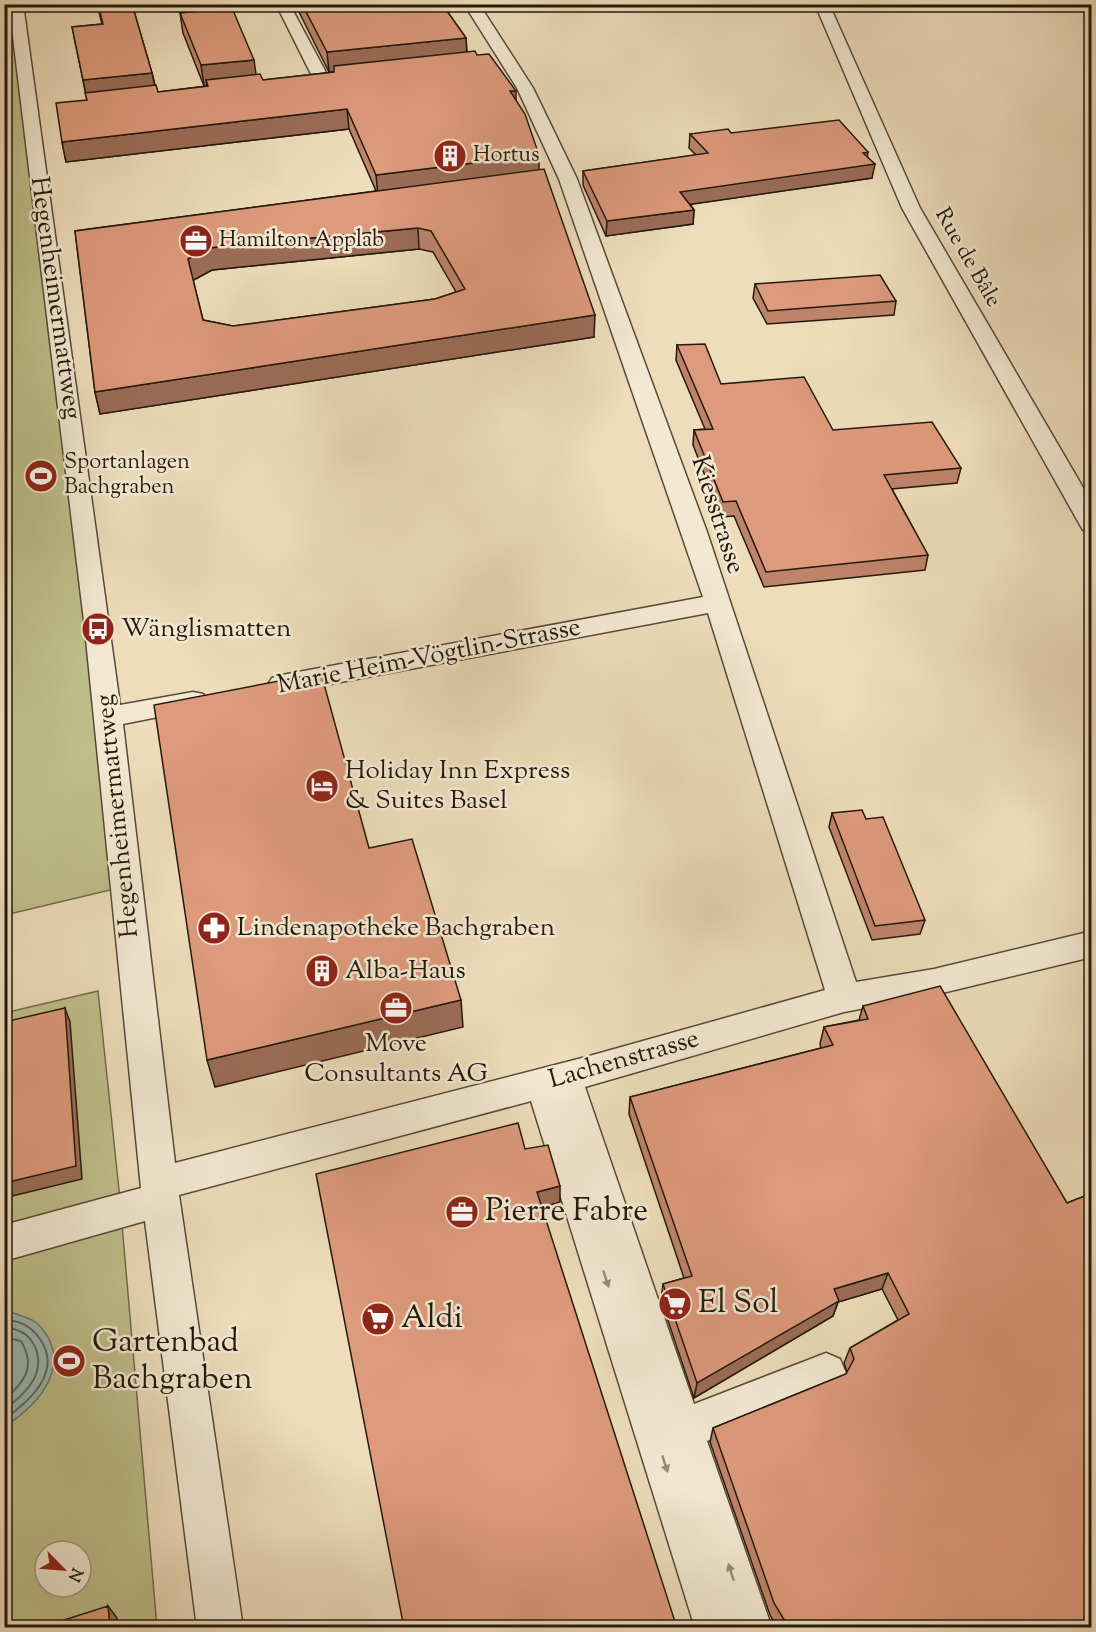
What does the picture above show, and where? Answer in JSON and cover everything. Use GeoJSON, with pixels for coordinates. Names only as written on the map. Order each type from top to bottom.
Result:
{"type":"FeatureCollection","features":[{"type":"Feature","properties":{"kind":"street","name":"Hegenheimermattweg"},"geometry":{"type":"LineString","coordinates":[[16,4],[60,245],[108,717],[160,1192],[220,1628]]}},
{"type":"Feature","properties":{"kind":"street","name":"Kiesstrasse"},"geometry":{"type":"LineString","coordinates":[[471,4],[499,61],[551,135],[557,181],[660,433],[844,998]]}},
{"type":"Feature","properties":{"kind":"street","name":"Rue de Bâle"},"geometry":{"type":"LineString","coordinates":[[822,4],[911,208],[1092,525]]}},
{"type":"Feature","properties":{"kind":"street"},"geometry":{"type":"LineString","coordinates":[[283,5],[316,81],[340,78]]}},
{"type":"Feature","properties":{"kind":"street","name":"Marie Heim-Vögtlin-Strasse"},"geometry":{"type":"LineString","coordinates":[[260,689],[715,603]]}},
{"type":"Feature","properties":{"kind":"street"},"geometry":{"type":"LineString","coordinates":[[108,717],[213,698]]}},
{"type":"Feature","properties":{"kind":"street","name":"Lachenstrasse"},"geometry":{"type":"LineString","coordinates":[[4,1243],[160,1192],[844,998],[934,982],[1092,944]]}},
{"type":"Feature","properties":{"kind":"street"},"geometry":{"type":"LineString","coordinates":[[554,1080],[684,1430],[749,1628]]}},
{"type":"Feature","properties":{"kind":"street"},"geometry":{"type":"LineString","coordinates":[[554,1080],[718,1628]]}},
{"type":"Feature","properties":{"kind":"street"},"geometry":{"type":"LineString","coordinates":[[684,1430],[826,1373]]}},
{"type":"Feature","properties":{"kind":"green space","name":"Sportanlagen Bachgraben"},"geometry":{"type":"Polygon","coordinates":[[[4,5],[16,5],[127,886],[5,915],[4,5]]]}},
{"type":"Feature","properties":{"kind":"green space","name":"Gartenbad Bachgraben"},"geometry":{"type":"Polygon","coordinates":[[[98,991],[119,1190],[157,1627],[5,1627],[4,1013],[98,991]]]}},
{"type":"Feature","properties":{"kind":"water"},"geometry":{"type":"Polygon","coordinates":[[[11,1312],[37,1323],[48,1338],[53,1352],[53,1367],[49,1381],[41,1394],[18,1417],[5,1426],[5,1315],[11,1312]]]}},
{"type":"Feature","properties":{"kind":"building"},"geometry":{"type":"Polygon","coordinates":[[[98,4],[132,4],[152,73],[83,80],[72,27],[103,24],[98,4]]]}},
{"type":"Feature","properties":{"kind":"building"},"geometry":{"type":"Polygon","coordinates":[[[302,4],[442,4],[466,38],[327,52],[302,4]]]}},
{"type":"Feature","properties":{"kind":"building"},"geometry":{"type":"Polygon","coordinates":[[[232,8],[254,60],[201,65],[180,13],[232,8]]]}},
{"type":"Feature","properties":{"kind":"building"},"geometry":{"type":"Polygon","coordinates":[[[475,51],[477,55],[489,54],[516,91],[510,91],[525,114],[539,155],[376,175],[347,109],[62,142],[56,103],[87,100],[85,93],[156,85],[158,92],[208,86],[206,80],[260,74],[263,80],[334,72],[334,66],[475,51]]]}},
{"type":"Feature","properties":{"kind":"building"},"geometry":{"type":"Polygon","coordinates":[[[839,120],[868,152],[863,153],[875,164],[680,192],[694,210],[607,221],[583,171],[708,153],[690,134],[728,129],[731,133],[839,120]]]}},
{"type":"Feature","properties":{"kind":"building"},"geometry":{"type":"Polygon","coordinates":[[[544,169],[595,315],[95,392],[75,231],[544,169]],[[418,228],[208,248],[188,259],[203,320],[233,326],[435,299],[465,289],[431,231],[418,228]]]}},
{"type":"Feature","properties":{"kind":"building"},"geometry":{"type":"Polygon","coordinates":[[[880,275],[896,301],[768,311],[755,284],[880,275]]]}},
{"type":"Feature","properties":{"kind":"building"},"geometry":{"type":"Polygon","coordinates":[[[705,344],[721,384],[804,377],[833,430],[932,422],[961,468],[884,475],[928,555],[766,572],[736,501],[723,502],[694,430],[713,429],[677,345],[705,344]]]}},
{"type":"Feature","properties":{"kind":"building"},"geometry":{"type":"Polygon","coordinates":[[[321,673],[369,848],[412,839],[461,1000],[207,1060],[154,705],[321,673]]]}},
{"type":"Feature","properties":{"kind":"building"},"geometry":{"type":"Polygon","coordinates":[[[862,810],[866,819],[883,817],[925,920],[875,926],[832,813],[862,810]]]}},
{"type":"Feature","properties":{"kind":"building"},"geometry":{"type":"Polygon","coordinates":[[[940,986],[1067,1203],[1092,1193],[1092,1616],[1074,1628],[789,1628],[774,1603],[713,1428],[846,1374],[854,1359],[850,1348],[909,1314],[888,1273],[834,1289],[839,1301],[697,1383],[663,1284],[692,1276],[630,1097],[833,1045],[824,1027],[868,1019],[863,1006],[940,986]]]}},
{"type":"Feature","properties":{"kind":"building"},"geometry":{"type":"Polygon","coordinates":[[[65,1008],[76,1166],[4,1183],[4,1022],[65,1008]]]}},
{"type":"Feature","properties":{"kind":"building"},"geometry":{"type":"Polygon","coordinates":[[[518,1123],[525,1149],[548,1145],[560,1186],[537,1192],[677,1628],[404,1628],[316,1174],[518,1123]]]}},
{"type":"Feature","properties":{"kind":"building"},"geometry":{"type":"Polygon","coordinates":[[[108,1606],[110,1628],[39,1628],[108,1606]]]}},
{"type":"Feature","properties":{"kind":"place","name":"Hortus"},"geometry":{"type":"Point","coordinates":[450,156]}},
{"type":"Feature","properties":{"kind":"place","name":"Hamilton Applab"},"geometry":{"type":"Point","coordinates":[196,241]}},
{"type":"Feature","properties":{"kind":"place","name":"Sportanlagen Bachgraben"},"geometry":{"type":"Point","coordinates":[41,476]}},
{"type":"Feature","properties":{"kind":"place","name":"Wänglismatten"},"geometry":{"type":"Point","coordinates":[98,629]}},
{"type":"Feature","properties":{"kind":"place","name":"Holiday Inn Express & Suites Basel"},"geometry":{"type":"Point","coordinates":[322,786]}},
{"type":"Feature","properties":{"kind":"place","name":"Lindenapotheke Bachgraben"},"geometry":{"type":"Point","coordinates":[214,928]}},
{"type":"Feature","properties":{"kind":"place","name":"Alba-Haus"},"geometry":{"type":"Point","coordinates":[322,971]}},
{"type":"Feature","properties":{"kind":"place","name":"Move Consultants AG"},"geometry":{"type":"Point","coordinates":[396,1008]}},
{"type":"Feature","properties":{"kind":"place","name":"Pierre Fabre"},"geometry":{"type":"Point","coordinates":[462,1212]}},
{"type":"Feature","properties":{"kind":"place","name":"El Sol"},"geometry":{"type":"Point","coordinates":[675,1304]}},
{"type":"Feature","properties":{"kind":"place","name":"Aldi"},"geometry":{"type":"Point","coordinates":[378,1319]}},
{"type":"Feature","properties":{"kind":"place","name":"Gartenbad Bachgraben"},"geometry":{"type":"Point","coordinates":[69,1361]}}]}
